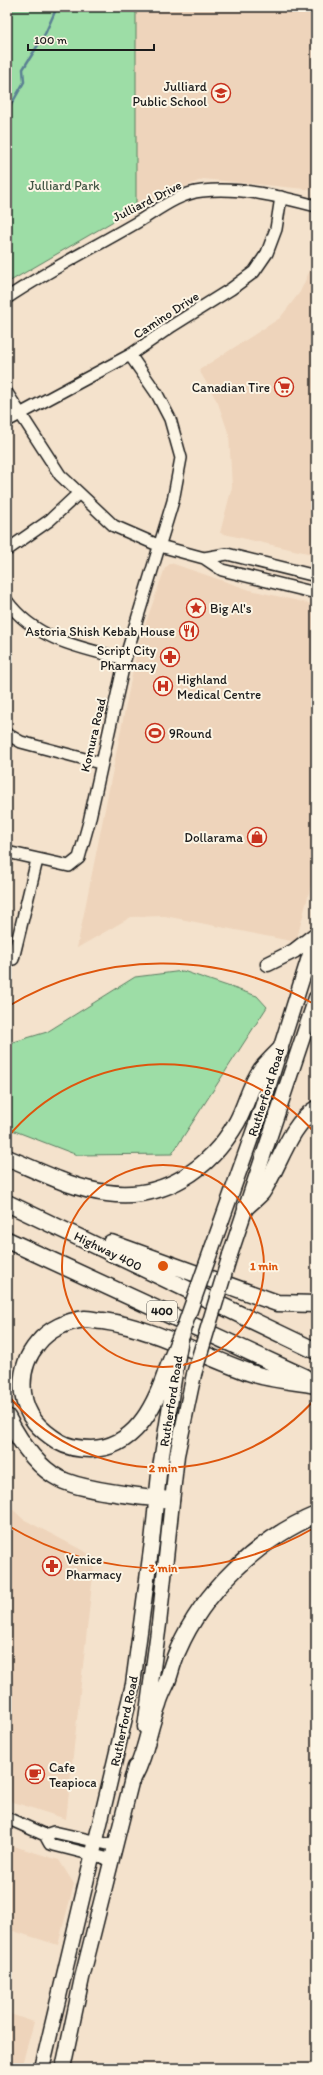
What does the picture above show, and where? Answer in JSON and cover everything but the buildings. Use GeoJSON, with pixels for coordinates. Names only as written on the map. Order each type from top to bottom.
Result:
{"type":"FeatureCollection","features":[{"type":"Feature","properties":{"kind":"highway"},"geometry":{"type":"LineString","coordinates":[[7,1158],[82,1187],[107,1194],[142,1193],[172,1184],[191,1175],[210,1158],[237,1121],[261,1070],[280,1050]]}},
{"type":"Feature","properties":{"kind":"highway"},"geometry":{"type":"LineString","coordinates":[[246,1207],[261,1193],[291,1136],[311,1112],[316,1109]]}},
{"type":"Feature","properties":{"kind":"highway","name":"Highway 400"},"geometry":{"type":"LineString","coordinates":[[7,1203],[316,1350]]}},
{"type":"Feature","properties":{"kind":"highway"},"geometry":{"type":"LineString","coordinates":[[74,1235],[120,1245],[277,1304],[316,1304]]}},
{"type":"Feature","properties":{"kind":"highway","name":"400"},"geometry":{"type":"LineString","coordinates":[[7,1240],[316,1384]]}},
{"type":"Feature","properties":{"kind":"highway"},"geometry":{"type":"LineString","coordinates":[[182,1333],[171,1373],[150,1412],[136,1430],[112,1445],[97,1449],[82,1449],[64,1444],[48,1435],[36,1424],[25,1405],[22,1386],[24,1367],[33,1348],[44,1335],[59,1326],[85,1319],[126,1326],[252,1373],[316,1384]]}},
{"type":"Feature","properties":{"kind":"highway"},"geometry":{"type":"LineString","coordinates":[[7,1417],[23,1443],[37,1461],[60,1479],[87,1487],[164,1499]]}},
{"type":"Feature","properties":{"kind":"highway"},"geometry":{"type":"LineString","coordinates":[[133,1778],[140,1766],[157,1704],[178,1650],[192,1623],[222,1583],[247,1557],[274,1538],[316,1515]]}},
{"type":"Feature","properties":{"kind":"main road"},"geometry":{"type":"LineString","coordinates":[[268,964],[294,951],[316,934]]}},
{"type":"Feature","properties":{"kind":"main road","name":"Rutherford Road"},"geometry":{"type":"LineString","coordinates":[[182,1333],[257,1121],[280,1050],[310,977],[316,934]]}},
{"type":"Feature","properties":{"kind":"main road","name":"Rutherford Road"},"geometry":{"type":"LineString","coordinates":[[42,2068],[97,1842],[133,1684],[164,1499],[177,1455],[194,1374],[230,1255],[316,998]]}},
{"type":"Feature","properties":{"kind":"main road","name":"Rutherford Road"},"geometry":{"type":"LineString","coordinates":[[63,2068],[82,1978],[113,1860],[146,1722],[159,1624],[171,1373]]}},
{"type":"Feature","properties":{"kind":"street","name":"Julliard Drive"},"geometry":{"type":"LineString","coordinates":[[7,298],[153,212],[185,196],[201,191],[234,191],[281,197],[316,206]]}},
{"type":"Feature","properties":{"kind":"street","name":"Camino Drive"},"geometry":{"type":"LineString","coordinates":[[7,421],[130,355],[254,272],[267,253],[276,229],[281,197]]}},
{"type":"Feature","properties":{"kind":"street","name":"Komura Road"},"geometry":{"type":"LineString","coordinates":[[7,852],[69,866],[79,858],[89,822],[100,763],[125,659],[173,501],[181,458],[170,419],[157,394],[130,355]]}},
{"type":"Feature","properties":{"kind":"street"},"geometry":{"type":"LineString","coordinates":[[7,394],[60,475],[114,526],[160,546],[204,558],[222,570],[316,593]]}},
{"type":"Feature","properties":{"kind":"street"},"geometry":{"type":"LineString","coordinates":[[7,550],[50,520],[78,493]]}},
{"type":"Feature","properties":{"kind":"street"},"geometry":{"type":"LineString","coordinates":[[204,558],[228,554],[316,576]]}},
{"type":"Feature","properties":{"kind":"street"},"geometry":{"type":"LineString","coordinates":[[7,601],[28,624],[50,637],[125,659]]}},
{"type":"Feature","properties":{"kind":"street"},"geometry":{"type":"LineString","coordinates":[[7,734],[21,742],[100,763]]}},
{"type":"Feature","properties":{"kind":"street"},"geometry":{"type":"LineString","coordinates":[[14,959],[37,860]]}},
{"type":"Feature","properties":{"kind":"street"},"geometry":{"type":"LineString","coordinates":[[7,1818],[45,1835],[50,1844],[113,1860]]}},
{"type":"Feature","properties":{"kind":"street"},"geometry":{"type":"LineString","coordinates":[[45,1835],[54,1832],[116,1846]]}},
{"type":"Feature","properties":{"kind":"shaded area","name":"Julliard Public School"},"geometry":{"type":"Polygon","coordinates":[[[136,7],[316,7],[316,190],[203,179],[136,208],[136,7]]]}},
{"type":"Feature","properties":{"kind":"shaded area"},"geometry":{"type":"Polygon","coordinates":[[[316,257],[316,555],[220,533],[232,487],[229,435],[218,403],[199,370],[280,318],[300,292],[316,257]]]}},
{"type":"Feature","properties":{"kind":"shaded area"},"geometry":{"type":"Polygon","coordinates":[[[171,563],[250,590],[316,605],[316,866],[296,942],[165,916],[131,917],[77,948],[138,645],[165,568],[171,563]]]}},
{"type":"Feature","properties":{"kind":"shaded area"},"geometry":{"type":"Polygon","coordinates":[[[7,1504],[23,1519],[95,1557],[66,1819],[7,1800],[7,1504]]]}},
{"type":"Feature","properties":{"kind":"shaded area"},"geometry":{"type":"Polygon","coordinates":[[[7,1844],[59,1860],[74,1884],[58,1945],[7,1929],[7,1844]]]}},
{"type":"Feature","properties":{"kind":"shaded area"},"geometry":{"type":"Polygon","coordinates":[[[7,2013],[34,2022],[21,2068],[7,2068],[7,2013]]]}},
{"type":"Feature","properties":{"kind":"green space","name":"Julliard Park"},"geometry":{"type":"Polygon","coordinates":[[[7,7],[136,7],[136,208],[7,283],[7,7]]]}},
{"type":"Feature","properties":{"kind":"green space"},"geometry":{"type":"Polygon","coordinates":[[[183,971],[257,996],[267,1007],[172,1154],[77,1155],[7,1128],[7,1044],[47,1032],[135,977],[183,971]]]}},
{"type":"Feature","properties":{"kind":"waterway"},"geometry":{"type":"LineString","coordinates":[[7,112],[24,82],[23,69],[45,34],[57,7]]}},
{"type":"Feature","properties":{"kind":"place","name":"Julliard Public School"},"geometry":{"type":"Point","coordinates":[221,93]}},
{"type":"Feature","properties":{"kind":"place","name":"Canadian Tire"},"geometry":{"type":"Point","coordinates":[284,387]}},
{"type":"Feature","properties":{"kind":"place","name":"Big Al's"},"geometry":{"type":"Point","coordinates":[196,608]}},
{"type":"Feature","properties":{"kind":"place","name":"Astoria Shish Kebab House"},"geometry":{"type":"Point","coordinates":[189,631]}},
{"type":"Feature","properties":{"kind":"place","name":"Script City Pharmacy"},"geometry":{"type":"Point","coordinates":[170,657]}},
{"type":"Feature","properties":{"kind":"place","name":"Highland Medical Centre"},"geometry":{"type":"Point","coordinates":[163,686]}},
{"type":"Feature","properties":{"kind":"place","name":"9Round"},"geometry":{"type":"Point","coordinates":[155,733]}},
{"type":"Feature","properties":{"kind":"place","name":"Dollarama"},"geometry":{"type":"Point","coordinates":[257,837]}},
{"type":"Feature","properties":{"kind":"place","name":"Venice Pharmacy"},"geometry":{"type":"Point","coordinates":[52,1566]}},
{"type":"Feature","properties":{"kind":"place","name":"Cafe Teapioca"},"geometry":{"type":"Point","coordinates":[35,1774]}}]}
